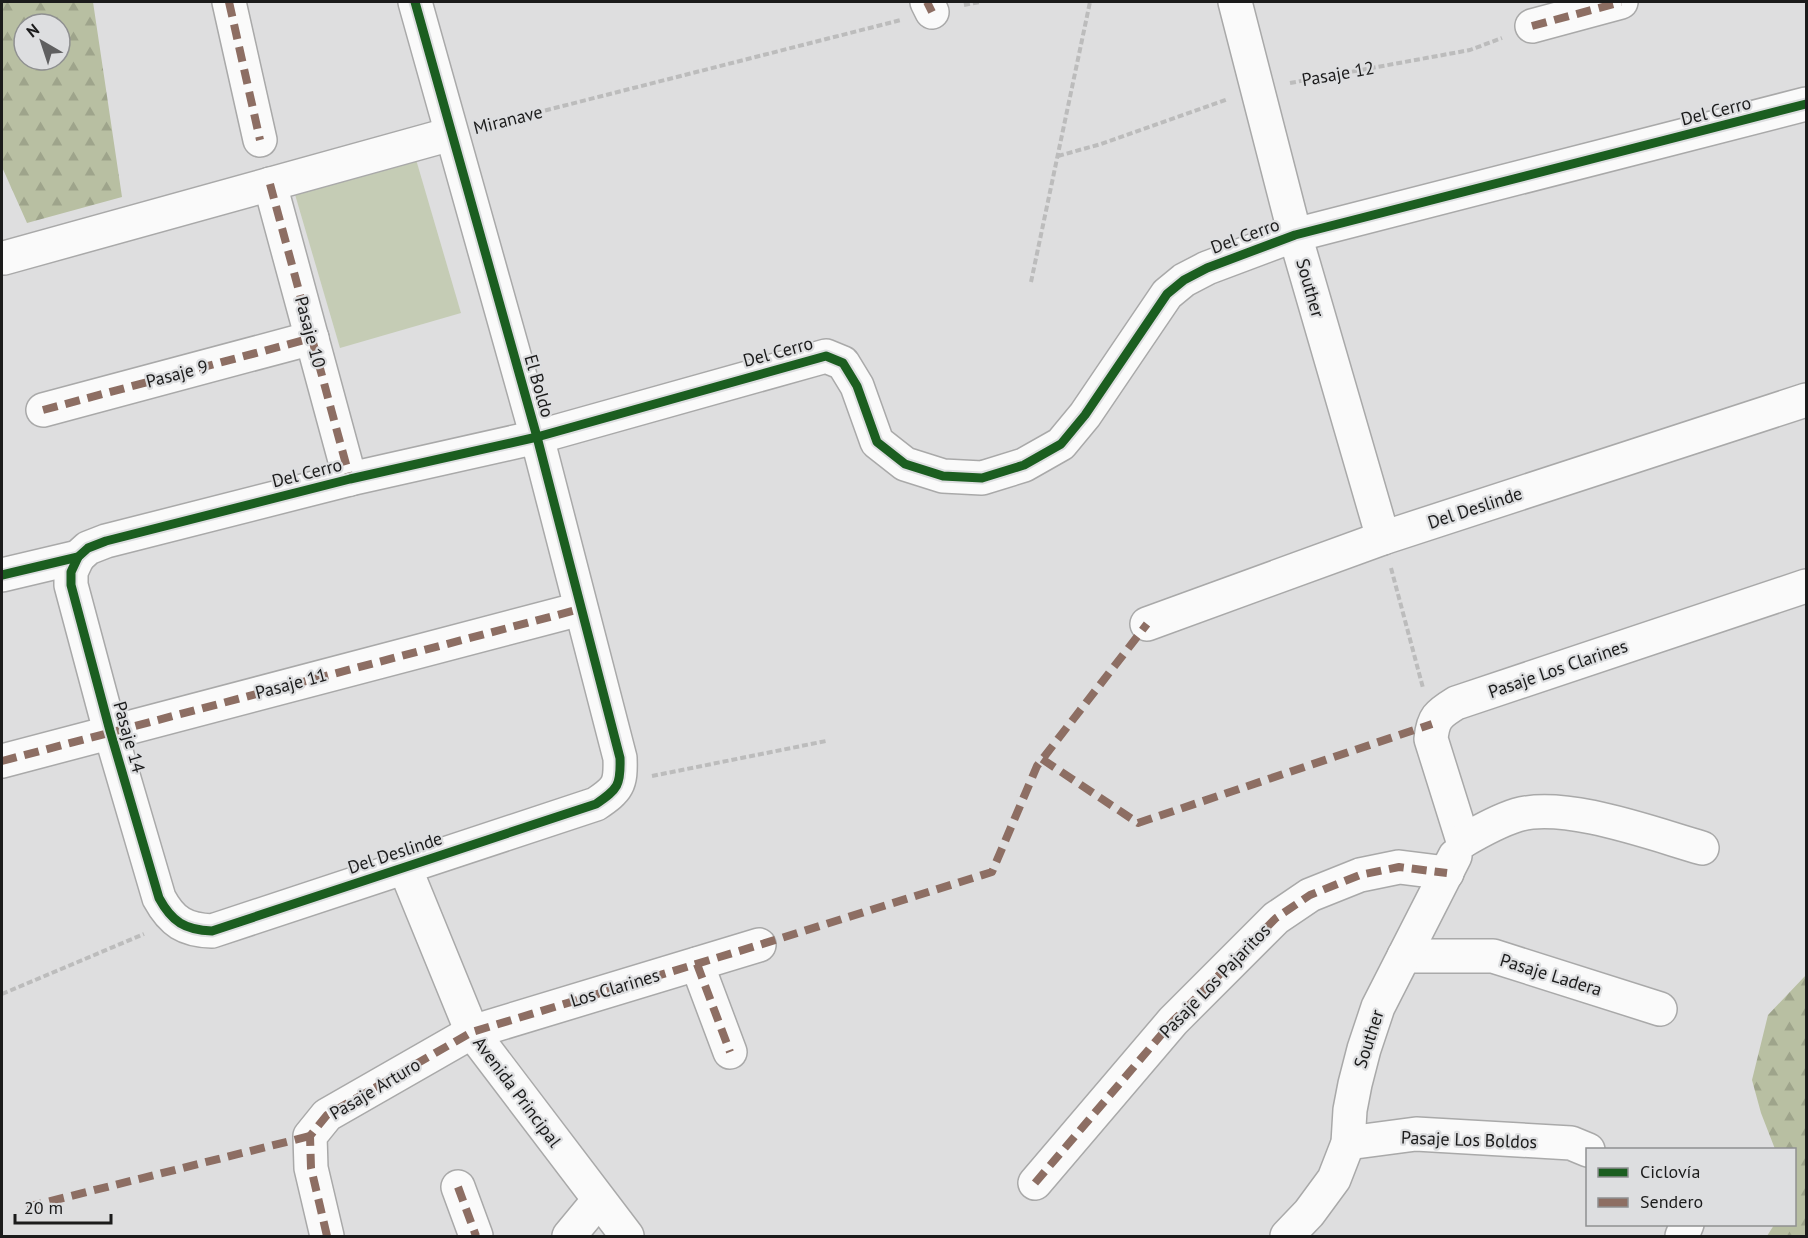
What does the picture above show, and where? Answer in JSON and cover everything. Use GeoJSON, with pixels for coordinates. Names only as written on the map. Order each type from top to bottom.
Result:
{"type":"FeatureCollection","features":[{"type":"Feature","properties":{"kind":"street"},"geometry":{"type":"LineString","coordinates":[[229,2],[260,140]]}},
{"type":"Feature","properties":{"kind":"street","name":"El Boldo"},"geometry":{"type":"LineString","coordinates":[[415,2],[537,437],[620,758],[619,783]]}},
{"type":"Feature","properties":{"kind":"street","name":"Souther"},"geometry":{"type":"LineString","coordinates":[[1235,2],[1295,236],[1383,538]]}},
{"type":"Feature","properties":{"kind":"street"},"geometry":{"type":"LineString","coordinates":[[1532,26],[1621,2]]}},
{"type":"Feature","properties":{"kind":"street","name":"Del Cerro"},"geometry":{"type":"LineString","coordinates":[[2,575],[78,557],[88,548],[106,541],[350,479],[537,437],[826,356],[843,363],[857,386],[877,442],[905,464],[943,476],[982,478],[1024,465],[1061,444],[1085,415],[1167,294],[1184,280],[1207,268],[1295,236],[1806,104]]}},
{"type":"Feature","properties":{"kind":"street","name":"Miranave"},"geometry":{"type":"LineString","coordinates":[[4,258],[451,134]]}},
{"type":"Feature","properties":{"kind":"street","name":"Pasaje 10"},"geometry":{"type":"LineString","coordinates":[[270,184],[350,479]]}},
{"type":"Feature","properties":{"kind":"street","name":"Pasaje 9"},"geometry":{"type":"LineString","coordinates":[[43,410],[312,338]]}},
{"type":"Feature","properties":{"kind":"street","name":"Del Deslinde"},"geometry":{"type":"LineString","coordinates":[[1148,624],[1383,538],[1806,400]]}},
{"type":"Feature","properties":{"kind":"street","name":"Pasaje 14"},"geometry":{"type":"LineString","coordinates":[[78,557],[71,572],[71,585],[110,731],[159,898],[165,910],[176,920]]}},
{"type":"Feature","properties":{"kind":"street","name":"Pasaje Los Clarines"},"geometry":{"type":"LineString","coordinates":[[1432,724],[1443,711],[1456,703],[1806,586]]}},
{"type":"Feature","properties":{"kind":"street","name":"Pasaje 11"},"geometry":{"type":"LineString","coordinates":[[2,761],[580,609]]}},
{"type":"Feature","properties":{"kind":"street"},"geometry":{"type":"LineString","coordinates":[[1432,724],[1431,739],[1463,841],[1492,825],[1519,815],[1553,812],[1600,819],[1702,848]]}},
{"type":"Feature","properties":{"kind":"street","name":"Del Deslinde"},"geometry":{"type":"LineString","coordinates":[[176,920],[193,931],[212,931],[596,804],[610,795],[619,783]]}},
{"type":"Feature","properties":{"kind":"street","name":"Souther"},"geometry":{"type":"LineString","coordinates":[[1287,1236],[1334,1179],[1348,1143],[1350,1110],[1364,1049],[1378,1007],[1463,841]]}},
{"type":"Feature","properties":{"kind":"street","name":"Pasaje Los Pajaritos"},"geometry":{"type":"LineString","coordinates":[[1035,1183],[1173,1021],[1276,918],[1310,895],[1360,875],[1399,867],[1447,873]]}},
{"type":"Feature","properties":{"kind":"street","name":"Avenida Principal"},"geometry":{"type":"LineString","coordinates":[[405,868],[471,1032],[627,1236]]}},
{"type":"Feature","properties":{"kind":"street","name":"Los Clarines"},"geometry":{"type":"LineString","coordinates":[[471,1032],[759,945]]}},
{"type":"Feature","properties":{"kind":"street","name":"Pasaje Ladera"},"geometry":{"type":"LineString","coordinates":[[1404,956],[1493,956],[1660,1009]]}},
{"type":"Feature","properties":{"kind":"street"},"geometry":{"type":"LineString","coordinates":[[697,964],[730,1052]]}},
{"type":"Feature","properties":{"kind":"street","name":"Pasaje Arturo"},"geometry":{"type":"LineString","coordinates":[[327,1236],[311,1168],[310,1136],[327,1115],[471,1032]]}},
{"type":"Feature","properties":{"kind":"street","name":"Pasaje Los Boldos"},"geometry":{"type":"LineString","coordinates":[[1348,1143],[1416,1134],[1570,1143],[1586,1148]]}},
{"type":"Feature","properties":{"kind":"street"},"geometry":{"type":"LineString","coordinates":[[458,1187],[476,1236]]}},
{"type":"Feature","properties":{"kind":"street"},"geometry":{"type":"LineString","coordinates":[[569,1236],[598,1201]]}},
{"type":"Feature","properties":{"kind":"path"},"geometry":{"type":"LineString","coordinates":[[1031,282],[1089,2]]}},
{"type":"Feature","properties":{"kind":"path"},"geometry":{"type":"LineString","coordinates":[[1383,538],[1432,724]]}},
{"type":"Feature","properties":{"kind":"path"},"geometry":{"type":"LineString","coordinates":[[619,783],[826,741]]}},
{"type":"Feature","properties":{"kind":"path"},"geometry":{"type":"LineString","coordinates":[[2,994],[176,920]]}},
{"type":"Feature","properties":{"kind":"green space"},"geometry":{"type":"Polygon","coordinates":[[[2,2],[93,2],[122,197],[27,223],[2,167],[2,2]]]}},
{"type":"Feature","properties":{"kind":"green space"},"geometry":{"type":"Polygon","coordinates":[[[415,156],[461,313],[340,348],[294,191],[415,156]]]}},
{"type":"Feature","properties":{"kind":"green space"},"geometry":{"type":"Polygon","coordinates":[[[1806,975],[1806,1236],[1767,1236],[1773,1226],[1796,1226],[1796,1148],[1775,1148],[1761,1113],[1752,1080],[1768,1015],[1806,975]]]}},
{"type":"Feature","properties":{"kind":"marked path"},"geometry":{"type":"LineString","coordinates":[[229,2],[260,140]]}},
{"type":"Feature","properties":{"kind":"marked path"},"geometry":{"type":"LineString","coordinates":[[927,2],[932,12]]}},
{"type":"Feature","properties":{"kind":"marked path"},"geometry":{"type":"LineString","coordinates":[[1532,26],[1621,2]]}},
{"type":"Feature","properties":{"kind":"marked path"},"geometry":{"type":"LineString","coordinates":[[270,184],[350,479]]}},
{"type":"Feature","properties":{"kind":"marked path"},"geometry":{"type":"LineString","coordinates":[[43,410],[312,338]]}},
{"type":"Feature","properties":{"kind":"marked path"},"geometry":{"type":"LineString","coordinates":[[2,761],[580,609]]}},
{"type":"Feature","properties":{"kind":"marked path"},"geometry":{"type":"LineString","coordinates":[[327,1236],[311,1168],[310,1136],[327,1115],[472,1032],[992,872],[1037,766],[1147,624]]}},
{"type":"Feature","properties":{"kind":"marked path"},"geometry":{"type":"LineString","coordinates":[[1042,759],[1138,823],[1432,724]]}},
{"type":"Feature","properties":{"kind":"marked path"},"geometry":{"type":"LineString","coordinates":[[1035,1183],[1173,1021],[1276,918],[1310,895],[1360,875],[1399,867],[1447,873]]}},
{"type":"Feature","properties":{"kind":"marked path"},"geometry":{"type":"LineString","coordinates":[[697,964],[730,1052]]}},
{"type":"Feature","properties":{"kind":"marked path"},"geometry":{"type":"LineString","coordinates":[[27,1207],[310,1136]]}},
{"type":"Feature","properties":{"kind":"marked path"},"geometry":{"type":"LineString","coordinates":[[458,1187],[476,1236]]}},
{"type":"Feature","properties":{"kind":"cycle path"},"geometry":{"type":"LineString","coordinates":[[78,557],[71,572],[71,585],[110,731],[159,898],[174,919],[194,929],[212,931],[596,804],[617,786],[620,758],[537,437],[415,2]]}},
{"type":"Feature","properties":{"kind":"cycle path"},"geometry":{"type":"LineString","coordinates":[[2,575],[78,557],[88,548],[106,541],[350,479],[537,437],[826,356],[843,363],[857,386],[877,442],[905,464],[943,476],[982,478],[1024,465],[1061,444],[1085,415],[1167,294],[1184,280],[1207,268],[1295,235],[1806,104]]}}]}
